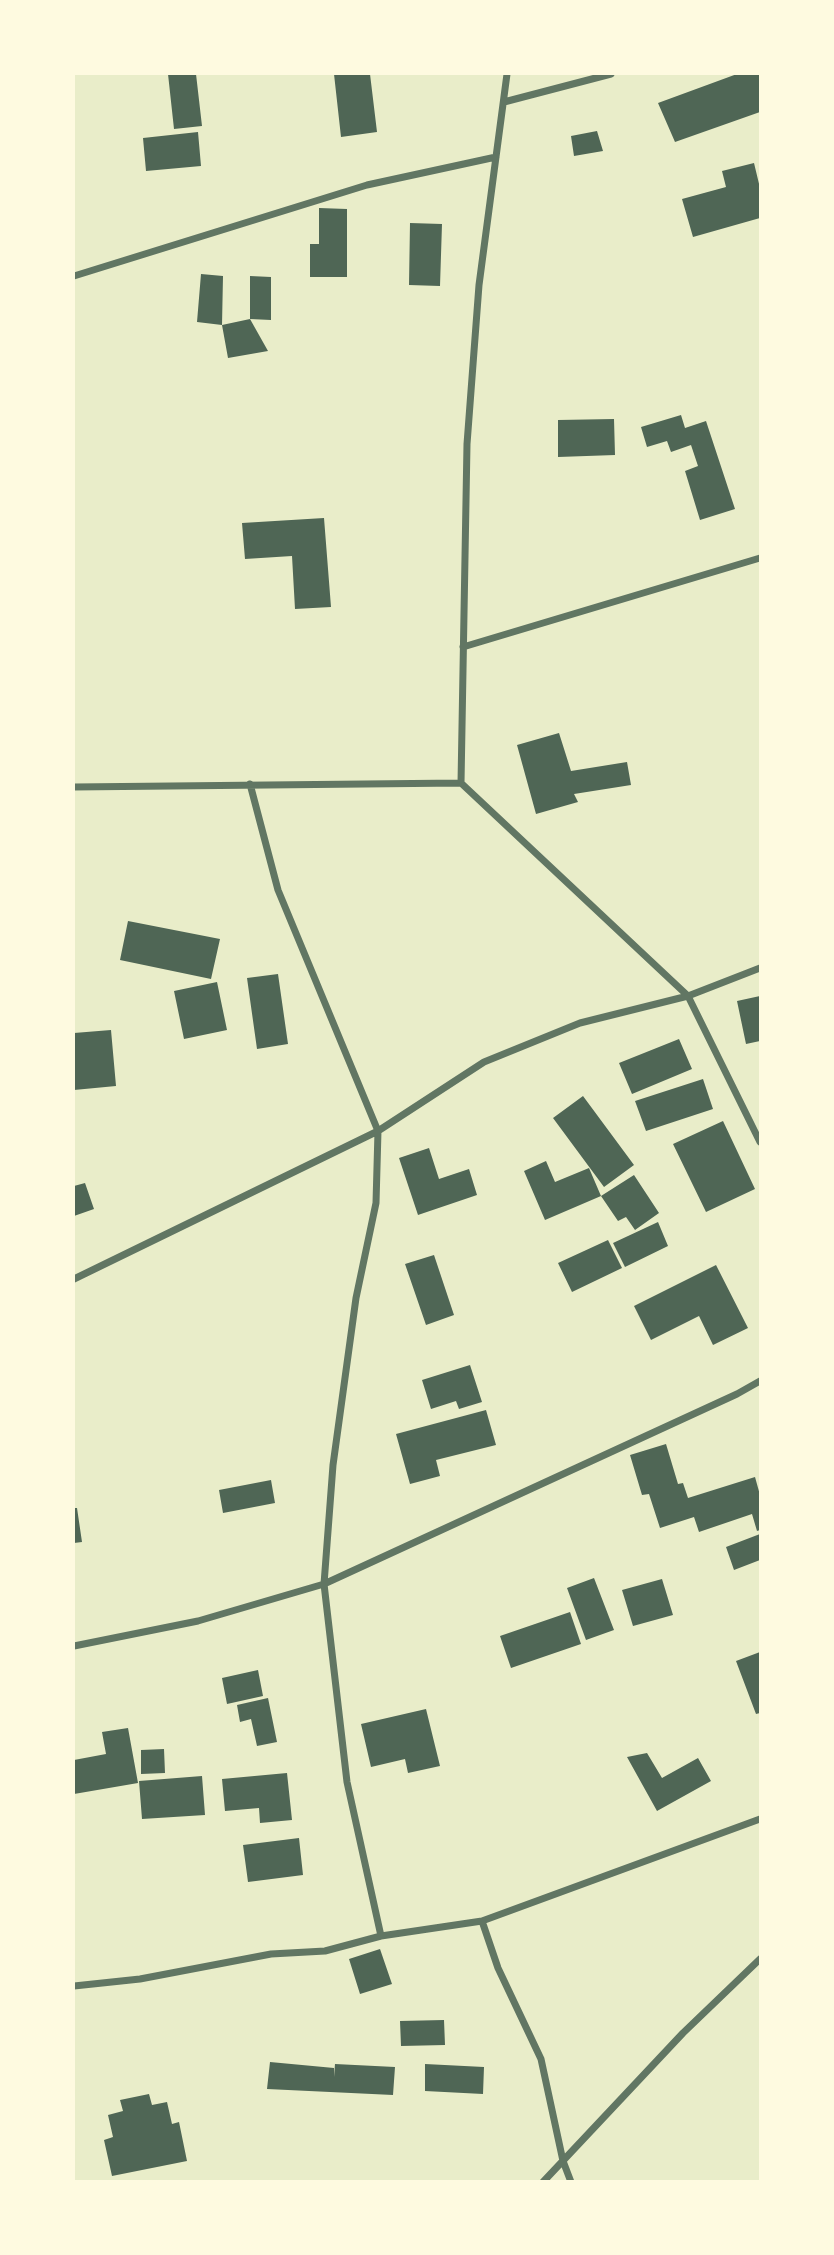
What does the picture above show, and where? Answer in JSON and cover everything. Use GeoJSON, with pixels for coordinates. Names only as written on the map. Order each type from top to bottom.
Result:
{"type":"FeatureCollection","features":[{"type":"Feature","properties":{"kind":"street"},"geometry":{"type":"LineString","coordinates":[[461,783],[467,444],[479,285],[507,74]]}},
{"type":"Feature","properties":{"kind":"street"},"geometry":{"type":"LineString","coordinates":[[504,102],[611,74]]}},
{"type":"Feature","properties":{"kind":"street"},"geometry":{"type":"LineString","coordinates":[[74,276],[367,185],[496,157]]}},
{"type":"Feature","properties":{"kind":"street"},"geometry":{"type":"LineString","coordinates":[[463,648],[761,558]]}},
{"type":"Feature","properties":{"kind":"street"},"geometry":{"type":"LineString","coordinates":[[74,788],[461,783],[688,996],[761,1142]]}},
{"type":"Feature","properties":{"kind":"street"},"geometry":{"type":"LineString","coordinates":[[250,784],[278,890],[378,1130],[376,1203],[356,1298],[335,1452],[324,1584],[347,1782],[381,1936]]}},
{"type":"Feature","properties":{"kind":"street"},"geometry":{"type":"LineString","coordinates":[[74,1279],[378,1130],[484,1062],[580,1023],[688,996],[761,968]]}},
{"type":"Feature","properties":{"kind":"street"},"geometry":{"type":"LineString","coordinates":[[74,1646],[198,1621],[324,1584],[761,1381]]}},
{"type":"Feature","properties":{"kind":"street"},"geometry":{"type":"LineString","coordinates":[[74,1986],[140,1979],[271,1954],[325,1951],[381,1936],[482,1921],[761,1819]]}},
{"type":"Feature","properties":{"kind":"street"},"geometry":{"type":"LineString","coordinates":[[482,1921],[498,1968],[541,2059],[562,2161],[571,2182]]}},
{"type":"Feature","properties":{"kind":"street"},"geometry":{"type":"LineString","coordinates":[[543,2182],[683,2033],[761,1959]]}},
{"type":"Feature","properties":{"kind":"building"},"geometry":{"type":"Polygon","coordinates":[[[168,74],[196,74],[202,126],[174,129],[168,74]]]}},
{"type":"Feature","properties":{"kind":"building"},"geometry":{"type":"Polygon","coordinates":[[[334,74],[370,74],[377,132],[341,137],[334,74]]]}},
{"type":"Feature","properties":{"kind":"building"},"geometry":{"type":"Polygon","coordinates":[[[737,74],[760,74],[760,112],[675,142],[658,103],[737,74]]]}},
{"type":"Feature","properties":{"kind":"building"},"geometry":{"type":"Polygon","coordinates":[[[597,131],[603,151],[574,156],[571,136],[597,131]]]}},
{"type":"Feature","properties":{"kind":"building"},"geometry":{"type":"Polygon","coordinates":[[[198,132],[201,166],[146,171],[143,138],[198,132]]]}},
{"type":"Feature","properties":{"kind":"building"},"geometry":{"type":"Polygon","coordinates":[[[754,163],[760,188],[760,218],[693,237],[682,199],[726,187],[722,171],[754,163]]]}},
{"type":"Feature","properties":{"kind":"building"},"geometry":{"type":"Polygon","coordinates":[[[319,208],[347,209],[347,277],[310,277],[310,244],[319,244],[319,208]]]}},
{"type":"Feature","properties":{"kind":"building"},"geometry":{"type":"Polygon","coordinates":[[[410,223],[442,224],[440,286],[409,285],[410,223]]]}},
{"type":"Feature","properties":{"kind":"building"},"geometry":{"type":"Polygon","coordinates":[[[201,274],[223,276],[222,325],[197,322],[201,274]]]}},
{"type":"Feature","properties":{"kind":"building"},"geometry":{"type":"Polygon","coordinates":[[[250,276],[271,277],[271,320],[250,319],[250,276]]]}},
{"type":"Feature","properties":{"kind":"building"},"geometry":{"type":"Polygon","coordinates":[[[250,319],[268,351],[228,358],[222,325],[250,319]]]}},
{"type":"Feature","properties":{"kind":"building"},"geometry":{"type":"Polygon","coordinates":[[[681,415],[685,428],[706,421],[735,509],[700,520],[685,471],[698,466],[691,445],[671,452],[667,441],[647,447],[641,427],[681,415]]]}},
{"type":"Feature","properties":{"kind":"building"},"geometry":{"type":"Polygon","coordinates":[[[614,419],[615,455],[558,457],[558,420],[614,419]]]}},
{"type":"Feature","properties":{"kind":"building"},"geometry":{"type":"Polygon","coordinates":[[[324,518],[331,607],[295,609],[292,556],[245,559],[242,523],[324,518]]]}},
{"type":"Feature","properties":{"kind":"building"},"geometry":{"type":"Polygon","coordinates":[[[559,733],[571,771],[627,762],[631,785],[574,794],[578,802],[536,814],[517,745],[559,733]]]}},
{"type":"Feature","properties":{"kind":"building"},"geometry":{"type":"Polygon","coordinates":[[[128,921],[220,939],[211,979],[120,960],[128,921]]]}},
{"type":"Feature","properties":{"kind":"building"},"geometry":{"type":"Polygon","coordinates":[[[278,974],[288,1044],[257,1049],[247,978],[278,974]]]}},
{"type":"Feature","properties":{"kind":"building"},"geometry":{"type":"Polygon","coordinates":[[[217,982],[227,1030],[184,1039],[174,991],[217,982]]]}},
{"type":"Feature","properties":{"kind":"building"},"geometry":{"type":"Polygon","coordinates":[[[760,996],[760,1041],[746,1044],[737,1001],[760,996]]]}},
{"type":"Feature","properties":{"kind":"building"},"geometry":{"type":"Polygon","coordinates":[[[111,1030],[116,1086],[74,1090],[74,1033],[111,1030]]]}},
{"type":"Feature","properties":{"kind":"building"},"geometry":{"type":"Polygon","coordinates":[[[679,1039],[692,1069],[632,1094],[619,1063],[679,1039]]]}},
{"type":"Feature","properties":{"kind":"building"},"geometry":{"type":"Polygon","coordinates":[[[703,1079],[713,1109],[646,1131],[635,1101],[703,1079]]]}},
{"type":"Feature","properties":{"kind":"building"},"geometry":{"type":"Polygon","coordinates":[[[583,1096],[634,1165],[604,1187],[553,1118],[583,1096]]]}},
{"type":"Feature","properties":{"kind":"building"},"geometry":{"type":"Polygon","coordinates":[[[723,1121],[755,1189],[706,1212],[673,1144],[723,1121]]]}},
{"type":"Feature","properties":{"kind":"building"},"geometry":{"type":"Polygon","coordinates":[[[429,1148],[439,1179],[469,1169],[477,1195],[418,1215],[399,1158],[429,1148]]]}},
{"type":"Feature","properties":{"kind":"building"},"geometry":{"type":"Polygon","coordinates":[[[546,1161],[555,1182],[589,1168],[601,1196],[545,1220],[524,1171],[546,1161]]]}},
{"type":"Feature","properties":{"kind":"building"},"geometry":{"type":"Polygon","coordinates":[[[634,1175],[659,1213],[635,1230],[626,1217],[618,1221],[601,1196],[634,1175]]]}},
{"type":"Feature","properties":{"kind":"building"},"geometry":{"type":"Polygon","coordinates":[[[85,1183],[94,1209],[74,1216],[74,1186],[85,1183]]]}},
{"type":"Feature","properties":{"kind":"building"},"geometry":{"type":"Polygon","coordinates":[[[658,1222],[668,1246],[625,1267],[613,1243],[658,1222]]]}},
{"type":"Feature","properties":{"kind":"building"},"geometry":{"type":"Polygon","coordinates":[[[608,1240],[622,1268],[572,1292],[558,1263],[608,1240]]]}},
{"type":"Feature","properties":{"kind":"building"},"geometry":{"type":"Polygon","coordinates":[[[434,1255],[454,1315],[426,1325],[405,1264],[434,1255]]]}},
{"type":"Feature","properties":{"kind":"building"},"geometry":{"type":"Polygon","coordinates":[[[716,1265],[748,1328],[713,1345],[699,1316],[651,1340],[634,1306],[716,1265]]]}},
{"type":"Feature","properties":{"kind":"building"},"geometry":{"type":"Polygon","coordinates":[[[470,1365],[482,1402],[459,1409],[456,1401],[431,1409],[422,1380],[470,1365]]]}},
{"type":"Feature","properties":{"kind":"building"},"geometry":{"type":"Polygon","coordinates":[[[486,1410],[496,1445],[436,1460],[440,1476],[410,1484],[396,1434],[486,1410]]]}},
{"type":"Feature","properties":{"kind":"building"},"geometry":{"type":"Polygon","coordinates":[[[666,1444],[678,1484],[683,1483],[688,1498],[755,1477],[760,1495],[760,1530],[757,1531],[752,1514],[699,1532],[694,1517],[660,1528],[649,1494],[642,1495],[630,1455],[666,1444]]]}},
{"type":"Feature","properties":{"kind":"building"},"geometry":{"type":"Polygon","coordinates":[[[271,1480],[275,1503],[223,1513],[219,1490],[271,1480]]]}},
{"type":"Feature","properties":{"kind":"building"},"geometry":{"type":"Polygon","coordinates":[[[74,1508],[77,1508],[82,1542],[74,1543],[74,1508]]]}},
{"type":"Feature","properties":{"kind":"building"},"geometry":{"type":"Polygon","coordinates":[[[760,1534],[760,1560],[734,1570],[726,1547],[760,1534]]]}},
{"type":"Feature","properties":{"kind":"building"},"geometry":{"type":"Polygon","coordinates":[[[594,1578],[614,1630],[586,1640],[567,1588],[594,1578]]]}},
{"type":"Feature","properties":{"kind":"building"},"geometry":{"type":"Polygon","coordinates":[[[662,1579],[673,1615],[633,1626],[622,1590],[662,1579]]]}},
{"type":"Feature","properties":{"kind":"building"},"geometry":{"type":"Polygon","coordinates":[[[570,1612],[581,1644],[511,1668],[500,1636],[570,1612]]]}},
{"type":"Feature","properties":{"kind":"building"},"geometry":{"type":"Polygon","coordinates":[[[760,1652],[760,1713],[756,1714],[736,1661],[760,1652]]]}},
{"type":"Feature","properties":{"kind":"building"},"geometry":{"type":"Polygon","coordinates":[[[258,1670],[263,1696],[227,1704],[222,1678],[258,1670]]]}},
{"type":"Feature","properties":{"kind":"building"},"geometry":{"type":"Polygon","coordinates":[[[268,1698],[277,1742],[257,1746],[251,1719],[240,1722],[237,1705],[268,1698]]]}},
{"type":"Feature","properties":{"kind":"building"},"geometry":{"type":"Polygon","coordinates":[[[426,1709],[440,1766],[408,1773],[405,1759],[371,1767],[361,1724],[426,1709]]]}},
{"type":"Feature","properties":{"kind":"building"},"geometry":{"type":"Polygon","coordinates":[[[128,1728],[138,1783],[74,1794],[74,1760],[106,1754],[102,1732],[128,1728]]]}},
{"type":"Feature","properties":{"kind":"building"},"geometry":{"type":"Polygon","coordinates":[[[164,1749],[165,1773],[141,1774],[141,1750],[164,1749]]]}},
{"type":"Feature","properties":{"kind":"building"},"geometry":{"type":"Polygon","coordinates":[[[647,1753],[662,1778],[698,1758],[711,1781],[657,1811],[627,1757],[647,1753]]]}},
{"type":"Feature","properties":{"kind":"building"},"geometry":{"type":"Polygon","coordinates":[[[287,1773],[292,1820],[260,1823],[259,1808],[225,1811],[222,1779],[287,1773]]]}},
{"type":"Feature","properties":{"kind":"building"},"geometry":{"type":"Polygon","coordinates":[[[202,1776],[205,1815],[142,1819],[139,1781],[202,1776]]]}},
{"type":"Feature","properties":{"kind":"building"},"geometry":{"type":"Polygon","coordinates":[[[299,1838],[303,1875],[248,1882],[243,1845],[299,1838]]]}},
{"type":"Feature","properties":{"kind":"building"},"geometry":{"type":"Polygon","coordinates":[[[380,1949],[392,1984],[360,1994],[349,1959],[380,1949]]]}},
{"type":"Feature","properties":{"kind":"building"},"geometry":{"type":"Polygon","coordinates":[[[444,2020],[445,2045],[401,2046],[400,2021],[444,2020]]]}},
{"type":"Feature","properties":{"kind":"building"},"geometry":{"type":"Polygon","coordinates":[[[270,2062],[334,2068],[334,2077],[335,2064],[395,2067],[393,2095],[267,2089],[270,2062]]]}},
{"type":"Feature","properties":{"kind":"building"},"geometry":{"type":"Polygon","coordinates":[[[425,2064],[484,2067],[483,2094],[425,2091],[425,2064]]]}},
{"type":"Feature","properties":{"kind":"building"},"geometry":{"type":"Polygon","coordinates":[[[149,2094],[152,2105],[167,2102],[172,2124],[179,2122],[187,2161],[112,2176],[104,2140],[113,2137],[108,2115],[123,2111],[120,2100],[149,2094]]]}}]}
